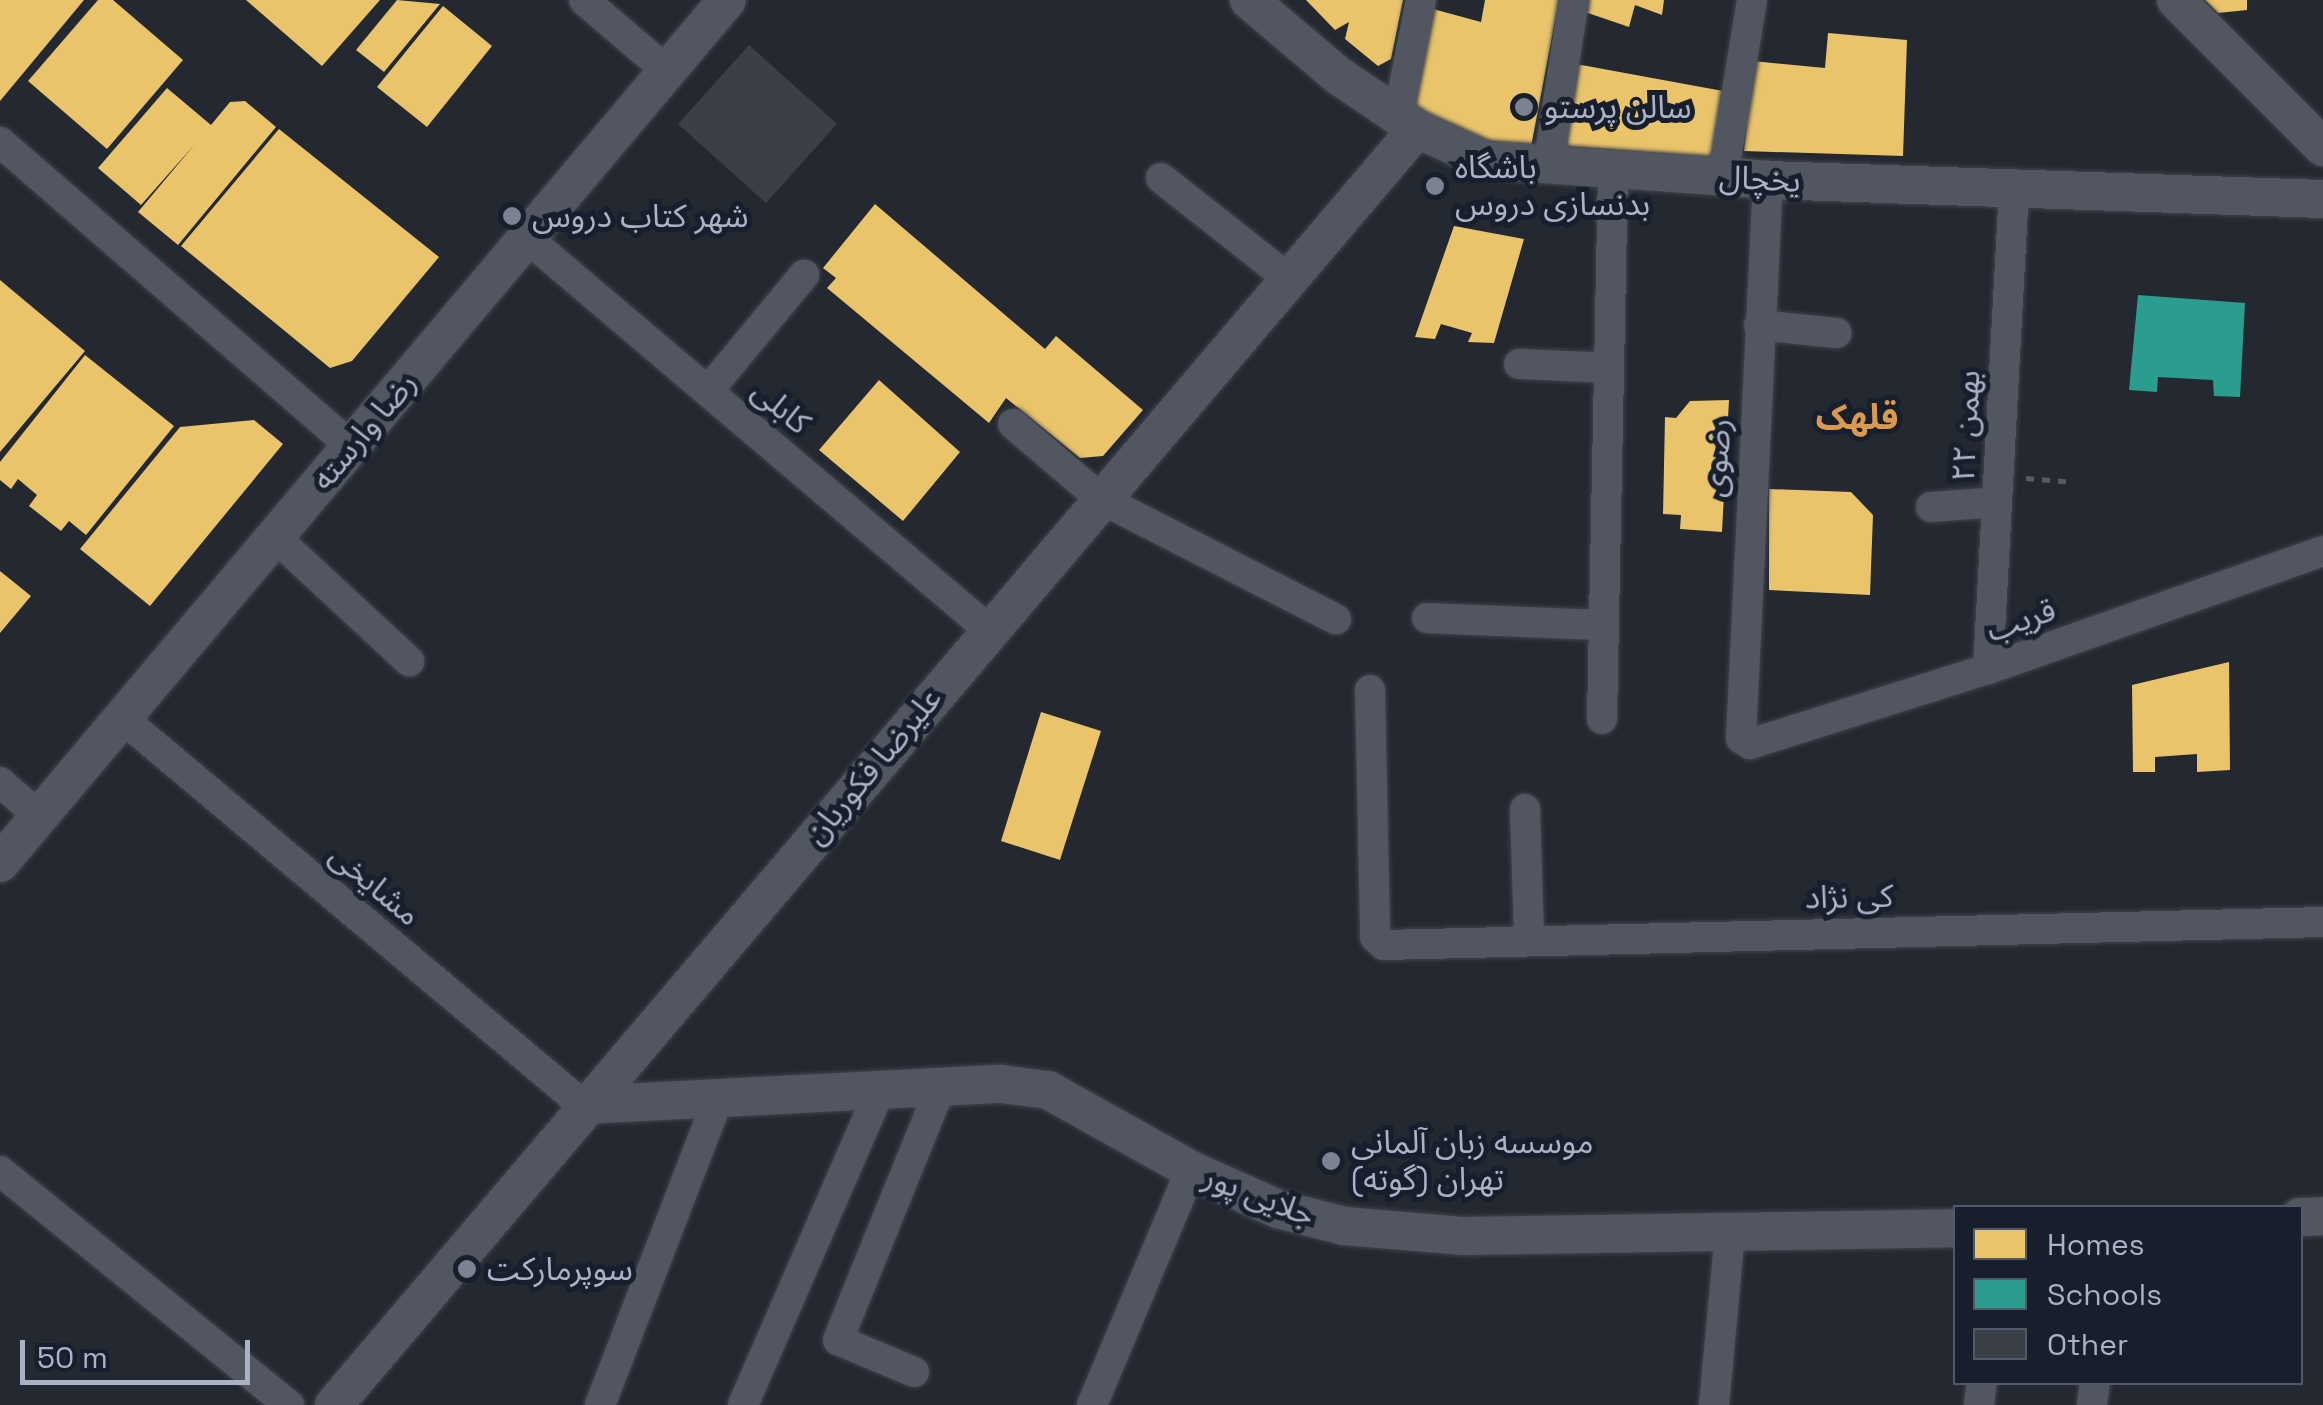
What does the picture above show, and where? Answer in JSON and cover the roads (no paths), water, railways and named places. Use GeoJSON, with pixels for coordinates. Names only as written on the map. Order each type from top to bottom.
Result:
{"type":"FeatureCollection","features":[{"type":"Feature","properties":{"kind":"street"},"geometry":{"type":"LineString","coordinates":[[584,0],[667,71]]}},
{"type":"Feature","properties":{"kind":"street","name":"رضا وارسته"},"geometry":{"type":"LineString","coordinates":[[0,863],[727,0]]}},
{"type":"Feature","properties":{"kind":"street","name":"یخچال"},"geometry":{"type":"LineString","coordinates":[[1249,0],[1407,123],[1485,160],[1768,180],[2323,199]]}},
{"type":"Feature","properties":{"kind":"street"},"geometry":{"type":"LineString","coordinates":[[1407,123],[1421,0]]}},
{"type":"Feature","properties":{"kind":"street"},"geometry":{"type":"LineString","coordinates":[[1548,166],[1574,0]]}},
{"type":"Feature","properties":{"kind":"street"},"geometry":{"type":"LineString","coordinates":[[1723,177],[1752,0]]}},
{"type":"Feature","properties":{"kind":"street"},"geometry":{"type":"LineString","coordinates":[[2176,0],[2323,148]]}},
{"type":"Feature","properties":{"kind":"street","name":"علیرضا فکوریان"},"geometry":{"type":"LineString","coordinates":[[334,1405],[583,1105],[1288,280],[1407,123]]}},
{"type":"Feature","properties":{"kind":"street"},"geometry":{"type":"LineString","coordinates":[[0,142],[352,446]]}},
{"type":"Feature","properties":{"kind":"street"},"geometry":{"type":"LineString","coordinates":[[1602,718],[1613,171]]}},
{"type":"Feature","properties":{"kind":"street"},"geometry":{"type":"LineString","coordinates":[[1162,178],[1288,280]]}},
{"type":"Feature","properties":{"kind":"street","name":"رضوی"},"geometry":{"type":"LineString","coordinates":[[1741,738],[1768,180]]}},
{"type":"Feature","properties":{"kind":"street","name":"۲۲ بهمن"},"geometry":{"type":"LineString","coordinates":[[1988,669],[2014,186]]}},
{"type":"Feature","properties":{"kind":"street","name":"کابلی"},"geometry":{"type":"LineString","coordinates":[[527,238],[989,630]]}},
{"type":"Feature","properties":{"kind":"street"},"geometry":{"type":"LineString","coordinates":[[708,391],[804,276]]}},
{"type":"Feature","properties":{"kind":"street"},"geometry":{"type":"LineString","coordinates":[[1759,325],[1837,334]]}},
{"type":"Feature","properties":{"kind":"street"},"geometry":{"type":"LineString","coordinates":[[1519,364],[1609,368]]}},
{"type":"Feature","properties":{"kind":"street"},"geometry":{"type":"LineString","coordinates":[[1013,424],[1100,499],[1336,619]]}},
{"type":"Feature","properties":{"kind":"street"},"geometry":{"type":"LineString","coordinates":[[1931,507],[1998,489]]}},
{"type":"Feature","properties":{"kind":"street"},"geometry":{"type":"LineString","coordinates":[[274,537],[409,661]]}},
{"type":"Feature","properties":{"kind":"street","name":"قریب"},"geometry":{"type":"LineString","coordinates":[[1741,738],[1750,744],[1988,669],[2323,551]]}},
{"type":"Feature","properties":{"kind":"street"},"geometry":{"type":"LineString","coordinates":[[1428,618],[1604,625]]}},
{"type":"Feature","properties":{"kind":"street","name":"کی نژاد"},"geometry":{"type":"LineString","coordinates":[[1370,690],[1378,942],[2323,922]]}},
{"type":"Feature","properties":{"kind":"street","name":"مشایخی"},"geometry":{"type":"LineString","coordinates":[[122,718],[583,1105]]}},
{"type":"Feature","properties":{"kind":"street"},"geometry":{"type":"LineString","coordinates":[[0,782],[40,816]]}},
{"type":"Feature","properties":{"kind":"street"},"geometry":{"type":"LineString","coordinates":[[1525,808],[1529,938]]}},
{"type":"Feature","properties":{"kind":"street","name":"جلایی پور"},"geometry":{"type":"LineString","coordinates":[[583,1105],[1001,1084],[1048,1090],[1191,1170],[1278,1209],[1411,1236],[1953,1228]]}},
{"type":"Feature","properties":{"kind":"street"},"geometry":{"type":"LineString","coordinates":[[914,1372],[838,1340],[940,1089]]}},
{"type":"Feature","properties":{"kind":"street"},"geometry":{"type":"LineString","coordinates":[[742,1405],[880,1092]]}},
{"type":"Feature","properties":{"kind":"street"},"geometry":{"type":"LineString","coordinates":[[600,1405],[718,1099]]}},
{"type":"Feature","properties":{"kind":"street"},"geometry":{"type":"LineString","coordinates":[[1092,1405],[1191,1170]]}},
{"type":"Feature","properties":{"kind":"street"},"geometry":{"type":"LineString","coordinates":[[0,1171],[289,1405]]}},
{"type":"Feature","properties":{"kind":"street"},"geometry":{"type":"LineString","coordinates":[[1714,1405],[1730,1232]]}},
{"type":"Feature","properties":{"kind":"place","name":"سالن پرستو"},"geometry":{"type":"Point","coordinates":[1524,107]}},
{"type":"Feature","properties":{"kind":"place","name":"باشگاه بدنسازی دروس"},"geometry":{"type":"Point","coordinates":[1435,186]}},
{"type":"Feature","properties":{"kind":"place","name":"شهر کتاب دروس"},"geometry":{"type":"Point","coordinates":[512,216]}},
{"type":"Feature","properties":{"kind":"place","name":"موسسه زبان آلمانی تهران (گوته)"},"geometry":{"type":"Point","coordinates":[1331,1161]}},
{"type":"Feature","properties":{"kind":"place","name":"سوپرمارکت"},"geometry":{"type":"Point","coordinates":[467,1269]}},
{"type":"Feature","properties":{"kind":"district","name":"قلهک"},"geometry":{"type":"Point","coordinates":[1857,417]}}]}
